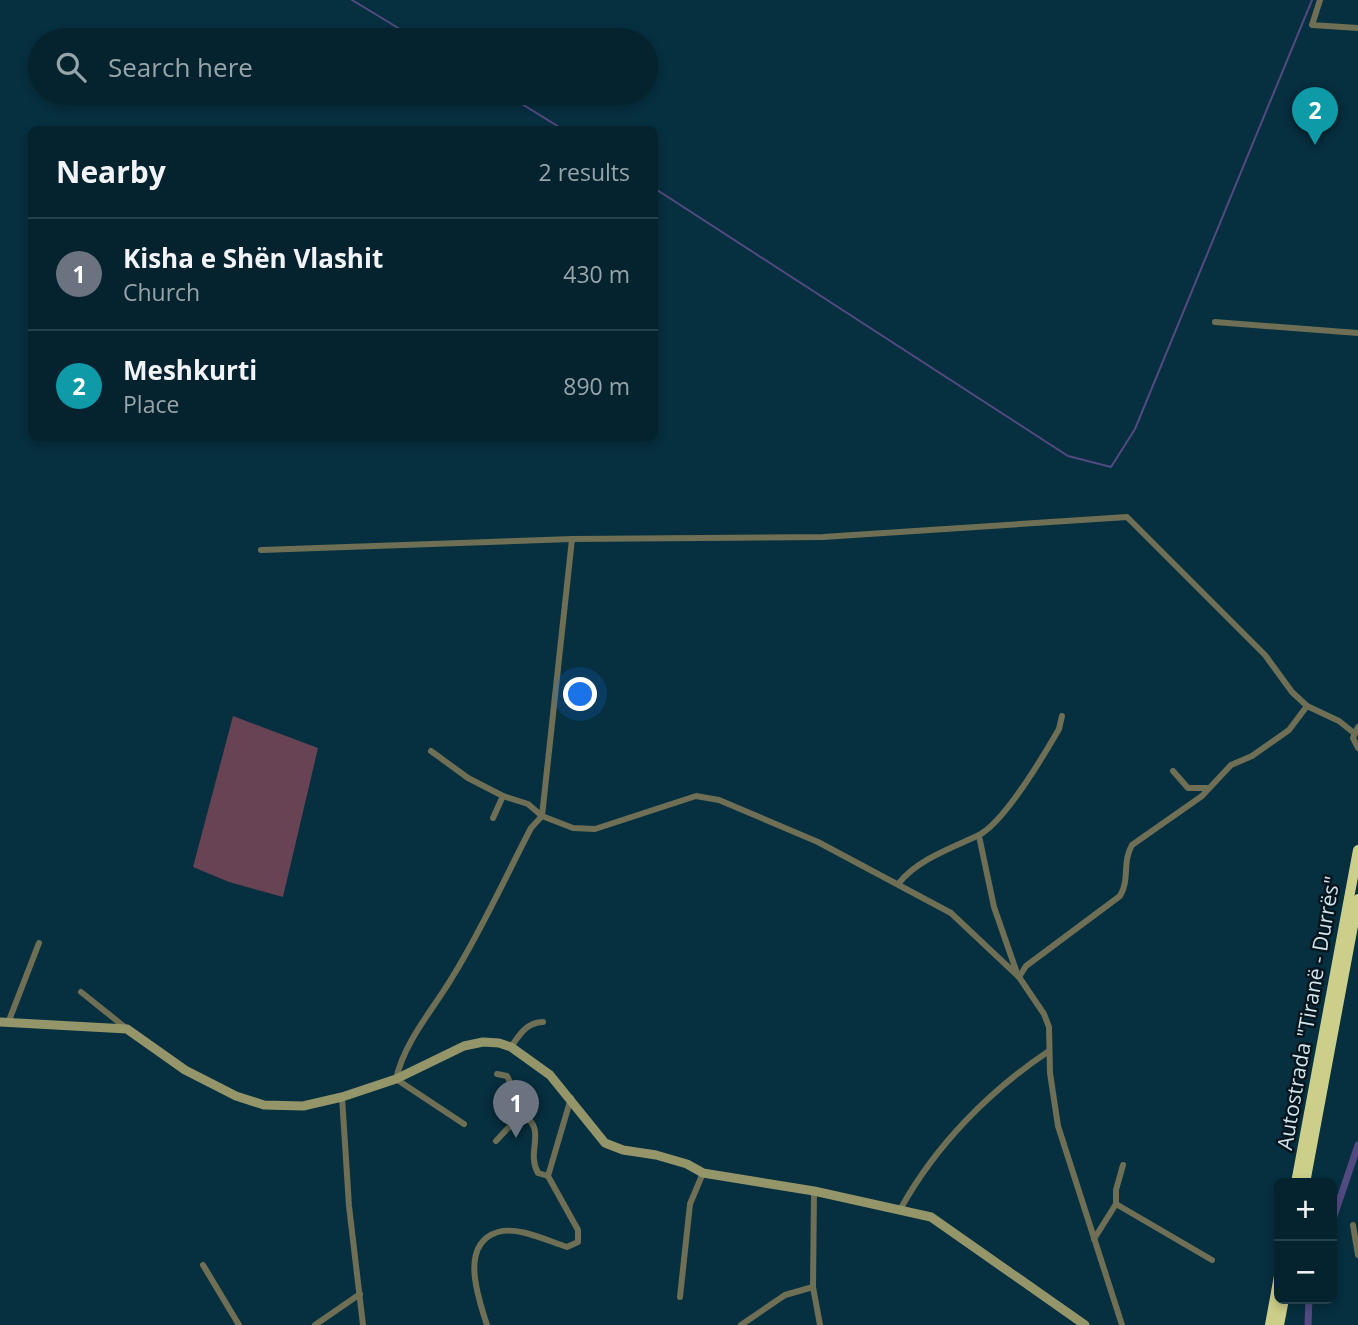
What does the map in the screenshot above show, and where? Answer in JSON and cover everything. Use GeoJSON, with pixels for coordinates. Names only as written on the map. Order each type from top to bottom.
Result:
{"type":"FeatureCollection","features":[{"type":"Feature","properties":{"kind":"highway","name":"Autostrada \"Tiranë - Durrës\""},"geometry":{"type":"LineString","coordinates":[[1297,1178],[1358,850]]}},
{"type":"Feature","properties":{"kind":"highway","name":"Autostrada \"Tiranë - Durrës\""},"geometry":{"type":"LineString","coordinates":[[1306,1178],[1358,899]]}},
{"type":"Feature","properties":{"kind":"highway"},"geometry":{"type":"LineString","coordinates":[[1270,1325],[1274,1303]]}},
{"type":"Feature","properties":{"kind":"highway"},"geometry":{"type":"LineString","coordinates":[[1279,1325],[1283,1304]]}},
{"type":"Feature","properties":{"kind":"street"},"geometry":{"type":"LineString","coordinates":[[1320,0],[1312,25],[1358,28]]}},
{"type":"Feature","properties":{"kind":"street"},"geometry":{"type":"LineString","coordinates":[[1215,322],[1358,333]]}},
{"type":"Feature","properties":{"kind":"street"},"geometry":{"type":"LineString","coordinates":[[261,551],[572,539],[823,537],[1127,517],[1265,655],[1292,692],[1307,706],[1320,710],[1356,730],[1358,748]]}},
{"type":"Feature","properties":{"kind":"street"},"geometry":{"type":"LineString","coordinates":[[396,1079],[400,1062],[413,1037],[452,978],[531,828],[542,816],[572,539]]}},
{"type":"Feature","properties":{"kind":"street"},"geometry":{"type":"LineString","coordinates":[[1019,977],[1026,966],[1120,896],[1126,887],[1125,855],[1132,845],[1208,788],[1231,765],[1252,756],[1289,730],[1307,706]]}},
{"type":"Feature","properties":{"kind":"street"},"geometry":{"type":"LineString","coordinates":[[899,883],[906,874],[964,839],[979,836],[1016,797],[1059,729],[1062,716]]}},
{"type":"Feature","properties":{"kind":"street"},"geometry":{"type":"LineString","coordinates":[[431,751],[468,778],[503,796],[528,804],[542,816],[573,828],[595,830],[684,799],[707,797],[818,842],[899,883],[951,914],[1019,977],[1044,1014],[1049,1027],[1049,1051],[1058,1126],[1122,1325]]}},
{"type":"Feature","properties":{"kind":"street"},"geometry":{"type":"LineString","coordinates":[[1172,771],[1183,786],[1208,788]]}},
{"type":"Feature","properties":{"kind":"street"},"geometry":{"type":"LineString","coordinates":[[493,818],[503,796]]}},
{"type":"Feature","properties":{"kind":"street"},"geometry":{"type":"LineString","coordinates":[[979,836],[994,907],[1019,977]]}},
{"type":"Feature","properties":{"kind":"street"},"geometry":{"type":"LineString","coordinates":[[39,943],[4,1023],[127,1029]]}},
{"type":"Feature","properties":{"kind":"street"},"geometry":{"type":"LineString","coordinates":[[81,992],[127,1029],[186,1070],[236,1096],[264,1105],[303,1106],[342,1097],[396,1079],[464,1046],[483,1042],[511,1047],[550,1074],[572,1098],[598,1135],[613,1147],[656,1155],[687,1164],[703,1173],[814,1191],[901,1208],[931,1217],[1085,1325]]}},
{"type":"Feature","properties":{"kind":"street"},"geometry":{"type":"LineString","coordinates":[[511,1047],[524,1030],[536,1022],[543,1022]]}},
{"type":"Feature","properties":{"kind":"street"},"geometry":{"type":"LineString","coordinates":[[901,1208],[920,1173],[942,1145],[1020,1070],[1049,1051]]}},
{"type":"Feature","properties":{"kind":"street"},"geometry":{"type":"LineString","coordinates":[[487,1325],[474,1277],[475,1257],[488,1238],[498,1232],[511,1232],[567,1247],[578,1242],[578,1230],[548,1176],[538,1173],[534,1165],[537,1127],[521,1114],[512,1101],[513,1086],[507,1076],[497,1074]]}},
{"type":"Feature","properties":{"kind":"street"},"geometry":{"type":"LineString","coordinates":[[396,1079],[464,1124]]}},
{"type":"Feature","properties":{"kind":"street"},"geometry":{"type":"LineString","coordinates":[[342,1097],[349,1206],[363,1325]]}},
{"type":"Feature","properties":{"kind":"street"},"geometry":{"type":"LineString","coordinates":[[548,1176],[572,1098]]}},
{"type":"Feature","properties":{"kind":"street"},"geometry":{"type":"LineString","coordinates":[[496,1141],[521,1114]]}},
{"type":"Feature","properties":{"kind":"street"},"geometry":{"type":"LineString","coordinates":[[1094,1239],[1116,1204],[1116,1190],[1123,1164]]}},
{"type":"Feature","properties":{"kind":"street"},"geometry":{"type":"LineString","coordinates":[[680,1297],[690,1204],[703,1173]]}},
{"type":"Feature","properties":{"kind":"street"},"geometry":{"type":"LineString","coordinates":[[814,1191],[813,1287],[820,1325]]}},
{"type":"Feature","properties":{"kind":"street"},"geometry":{"type":"LineString","coordinates":[[1116,1204],[1212,1261]]}},
{"type":"Feature","properties":{"kind":"street"},"geometry":{"type":"LineString","coordinates":[[1353,1224],[1358,1255]]}},
{"type":"Feature","properties":{"kind":"street"},"geometry":{"type":"LineString","coordinates":[[203,1265],[239,1325]]}},
{"type":"Feature","properties":{"kind":"street"},"geometry":{"type":"LineString","coordinates":[[741,1325],[785,1295],[813,1287]]}},
{"type":"Feature","properties":{"kind":"street"},"geometry":{"type":"LineString","coordinates":[[315,1325],[360,1294]]}},
{"type":"Feature","properties":{"kind":"shaded area"},"geometry":{"type":"Polygon","coordinates":[[[233,716],[318,748],[283,897],[229,882],[193,867],[233,716]]]}},
{"type":"Feature","properties":{"kind":"waterway"},"geometry":{"type":"LineString","coordinates":[[352,0],[398,28]]}},
{"type":"Feature","properties":{"kind":"waterway"},"geometry":{"type":"LineString","coordinates":[[658,191],[1068,456],[1111,467],[1135,429],[1312,0]]}},
{"type":"Feature","properties":{"kind":"waterway"},"geometry":{"type":"LineString","coordinates":[[523,105],[558,126]]}},
{"type":"Feature","properties":{"kind":"waterway"},"geometry":{"type":"LineString","coordinates":[[1337,1207],[1358,1145]]}},
{"type":"Feature","properties":{"kind":"waterway"},"geometry":{"type":"LineString","coordinates":[[1308,1325],[1309,1304]]}},
{"type":"Feature","properties":{"kind":"place","name":"Meshkurti"},"geometry":{"type":"Point","coordinates":[1315,145]}},
{"type":"Feature","properties":{"kind":"place","name":"Kisha e Shën Vlashit"},"geometry":{"type":"Point","coordinates":[516,1138]}}]}
